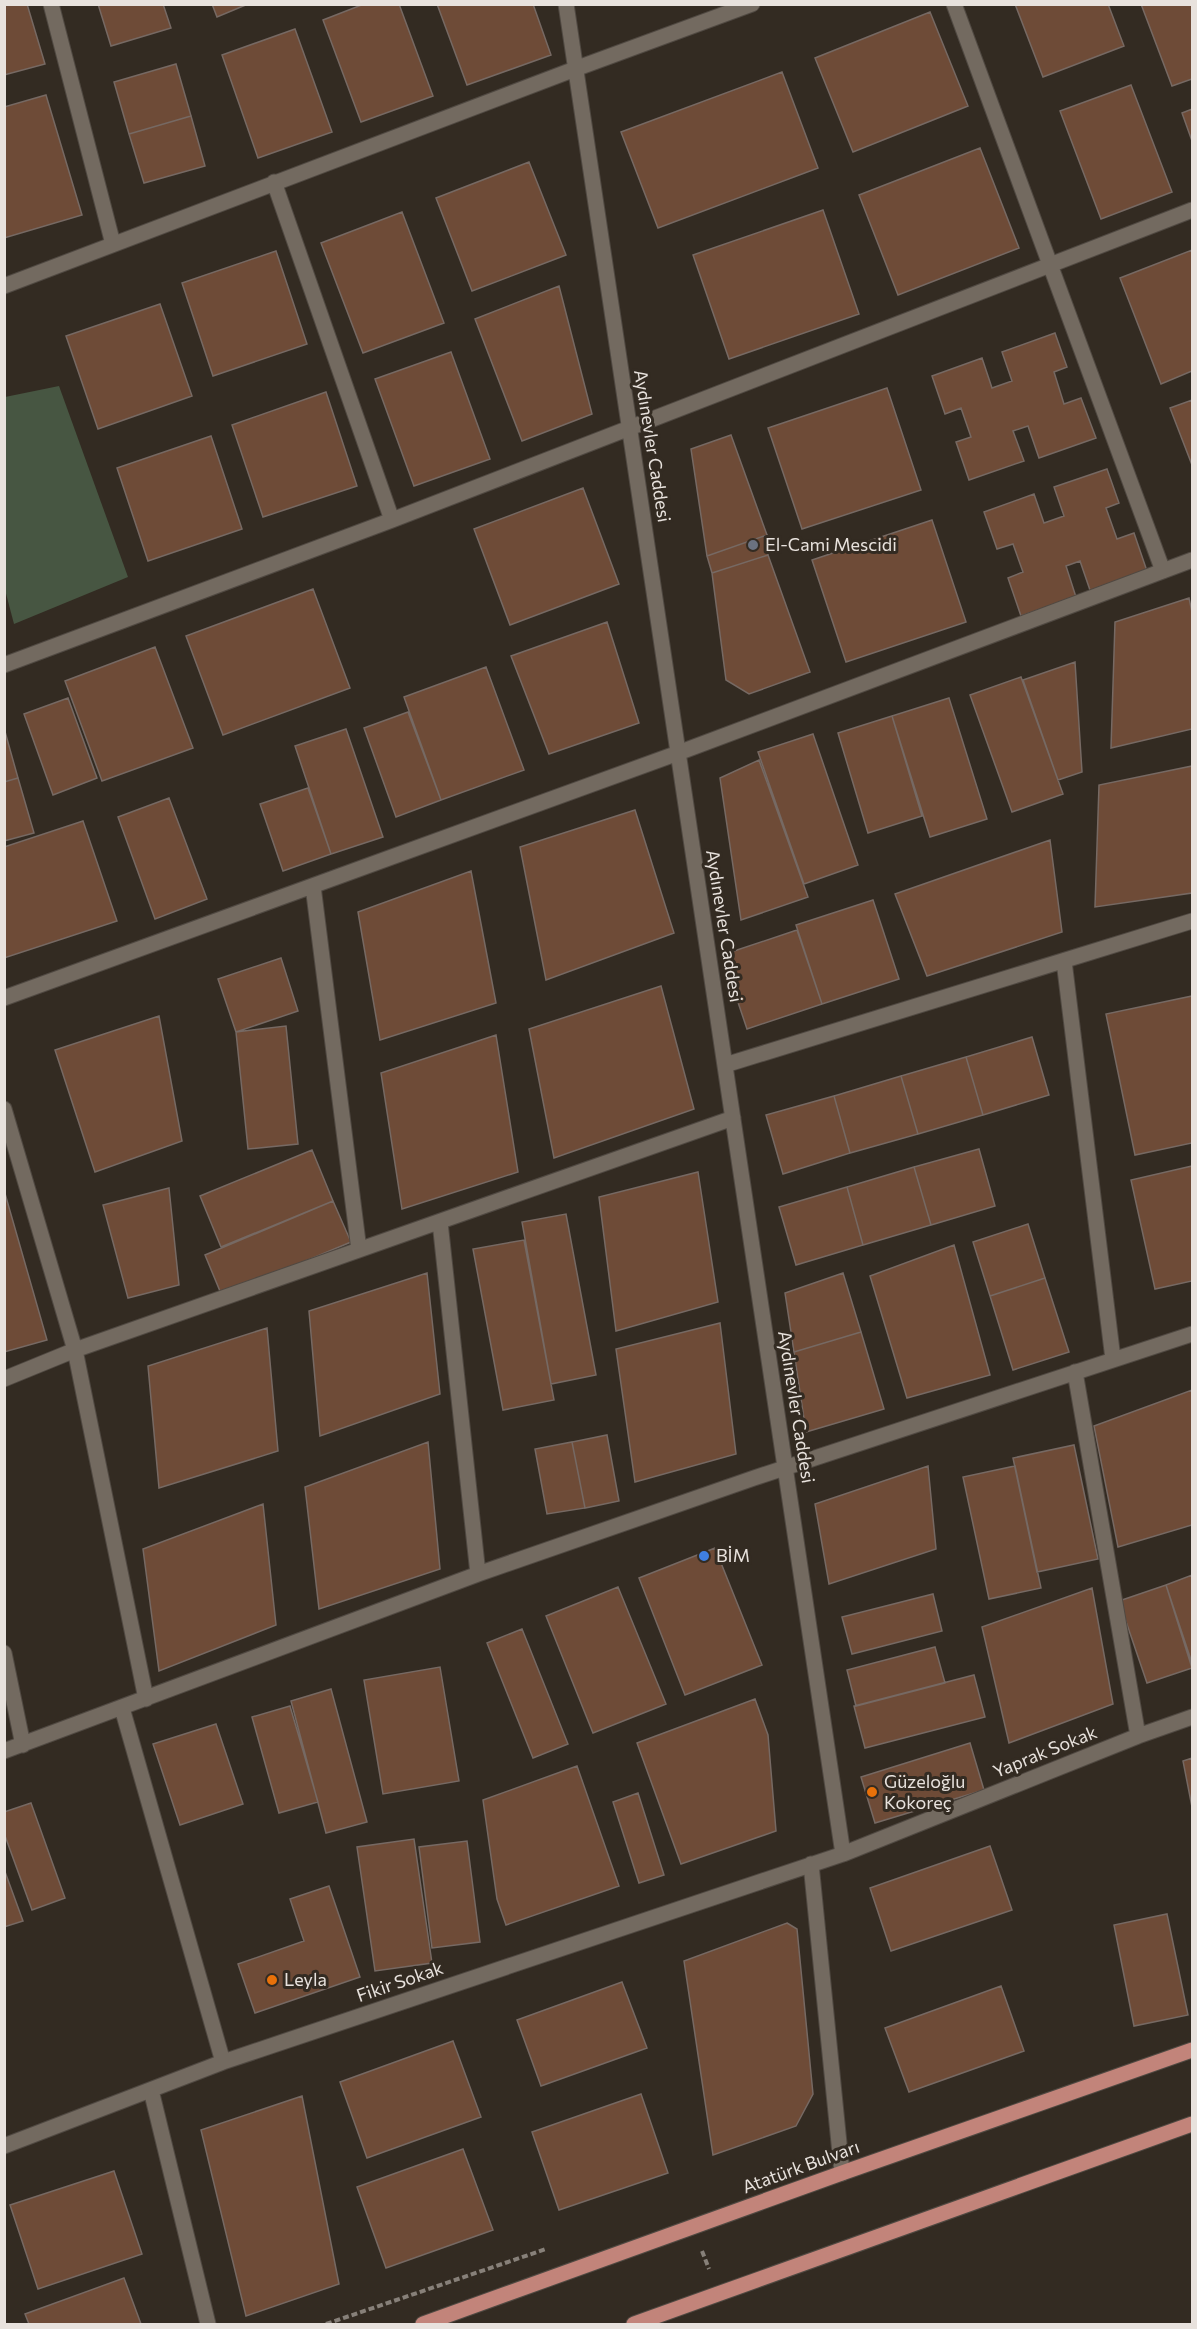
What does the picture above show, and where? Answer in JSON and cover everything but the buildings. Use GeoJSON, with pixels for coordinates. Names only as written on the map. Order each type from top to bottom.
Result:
{"type":"FeatureCollection","features":[{"type":"Feature","properties":{"kind":"main road","name":"Atatürk Bulvarı"},"geometry":{"type":"LineString","coordinates":[[423,2325],[842,2173],[1192,2050]]}},
{"type":"Feature","properties":{"kind":"main road"},"geometry":{"type":"LineString","coordinates":[[634,2325],[1192,2124]]}},
{"type":"Feature","properties":{"kind":"street"},"geometry":{"type":"LineString","coordinates":[[51,4],[113,244]]}},
{"type":"Feature","properties":{"kind":"street","name":"Aydınevler Caddesi"},"geometry":{"type":"LineString","coordinates":[[566,4],[843,1854]]}},
{"type":"Feature","properties":{"kind":"street"},"geometry":{"type":"LineString","coordinates":[[4,286],[274,182],[752,4]]}},
{"type":"Feature","properties":{"kind":"street"},"geometry":{"type":"LineString","coordinates":[[954,4],[1163,571]]}},
{"type":"Feature","properties":{"kind":"street"},"geometry":{"type":"LineString","coordinates":[[274,182],[392,520]]}},
{"type":"Feature","properties":{"kind":"street"},"geometry":{"type":"LineString","coordinates":[[4,665],[392,520],[1192,210]]}},
{"type":"Feature","properties":{"kind":"street"},"geometry":{"type":"LineString","coordinates":[[4,998],[678,753],[1192,560]]}},
{"type":"Feature","properties":{"kind":"street"},"geometry":{"type":"LineString","coordinates":[[313,886],[359,1250]]}},
{"type":"Feature","properties":{"kind":"street"},"geometry":{"type":"LineString","coordinates":[[725,1065],[1192,921]]}},
{"type":"Feature","properties":{"kind":"street"},"geometry":{"type":"LineString","coordinates":[[1064,961],[1113,1359]]}},
{"type":"Feature","properties":{"kind":"street"},"geometry":{"type":"LineString","coordinates":[[4,1109],[75,1350],[146,1699]]}},
{"type":"Feature","properties":{"kind":"street"},"geometry":{"type":"LineString","coordinates":[[4,1379],[75,1350],[733,1118]]}},
{"type":"Feature","properties":{"kind":"street"},"geometry":{"type":"LineString","coordinates":[[440,1222],[478,1574]]}},
{"type":"Feature","properties":{"kind":"street"},"geometry":{"type":"LineString","coordinates":[[4,1751],[478,1574],[785,1468],[1192,1334]]}},
{"type":"Feature","properties":{"kind":"street"},"geometry":{"type":"LineString","coordinates":[[1075,1372],[1138,1736]]}},
{"type":"Feature","properties":{"kind":"street"},"geometry":{"type":"LineString","coordinates":[[4,1653],[23,1745]]}},
{"type":"Feature","properties":{"kind":"street"},"geometry":{"type":"LineString","coordinates":[[122,1708],[223,2062]]}},
{"type":"Feature","properties":{"kind":"street","name":"Yaprak Sokak"},"geometry":{"type":"LineString","coordinates":[[811,1864],[843,1854],[1138,1736],[1192,1717]]}},
{"type":"Feature","properties":{"kind":"street"},"geometry":{"type":"LineString","coordinates":[[811,1864],[842,2173]]}},
{"type":"Feature","properties":{"kind":"street","name":"Fikir Sokak"},"geometry":{"type":"LineString","coordinates":[[4,2146],[223,2062],[811,1864]]}},
{"type":"Feature","properties":{"kind":"street"},"geometry":{"type":"LineString","coordinates":[[151,2090],[208,2325]]}},
{"type":"Feature","properties":{"kind":"path"},"geometry":{"type":"LineString","coordinates":[[693,2227],[718,2294]]}},
{"type":"Feature","properties":{"kind":"green space"},"geometry":{"type":"Polygon","coordinates":[[[59,386],[128,577],[14,624],[4,586],[5,397],[59,386]]]}},
{"type":"Feature","properties":{"kind":"place","name":"El-Cami Mescidi"},"geometry":{"type":"Point","coordinates":[753,545]}},
{"type":"Feature","properties":{"kind":"place","name":"BİM"},"geometry":{"type":"Point","coordinates":[704,1556]}},
{"type":"Feature","properties":{"kind":"place","name":"Güzeloğlu Kokoreç"},"geometry":{"type":"Point","coordinates":[872,1792]}},
{"type":"Feature","properties":{"kind":"place","name":"Leyla"},"geometry":{"type":"Point","coordinates":[272,1980]}}]}
